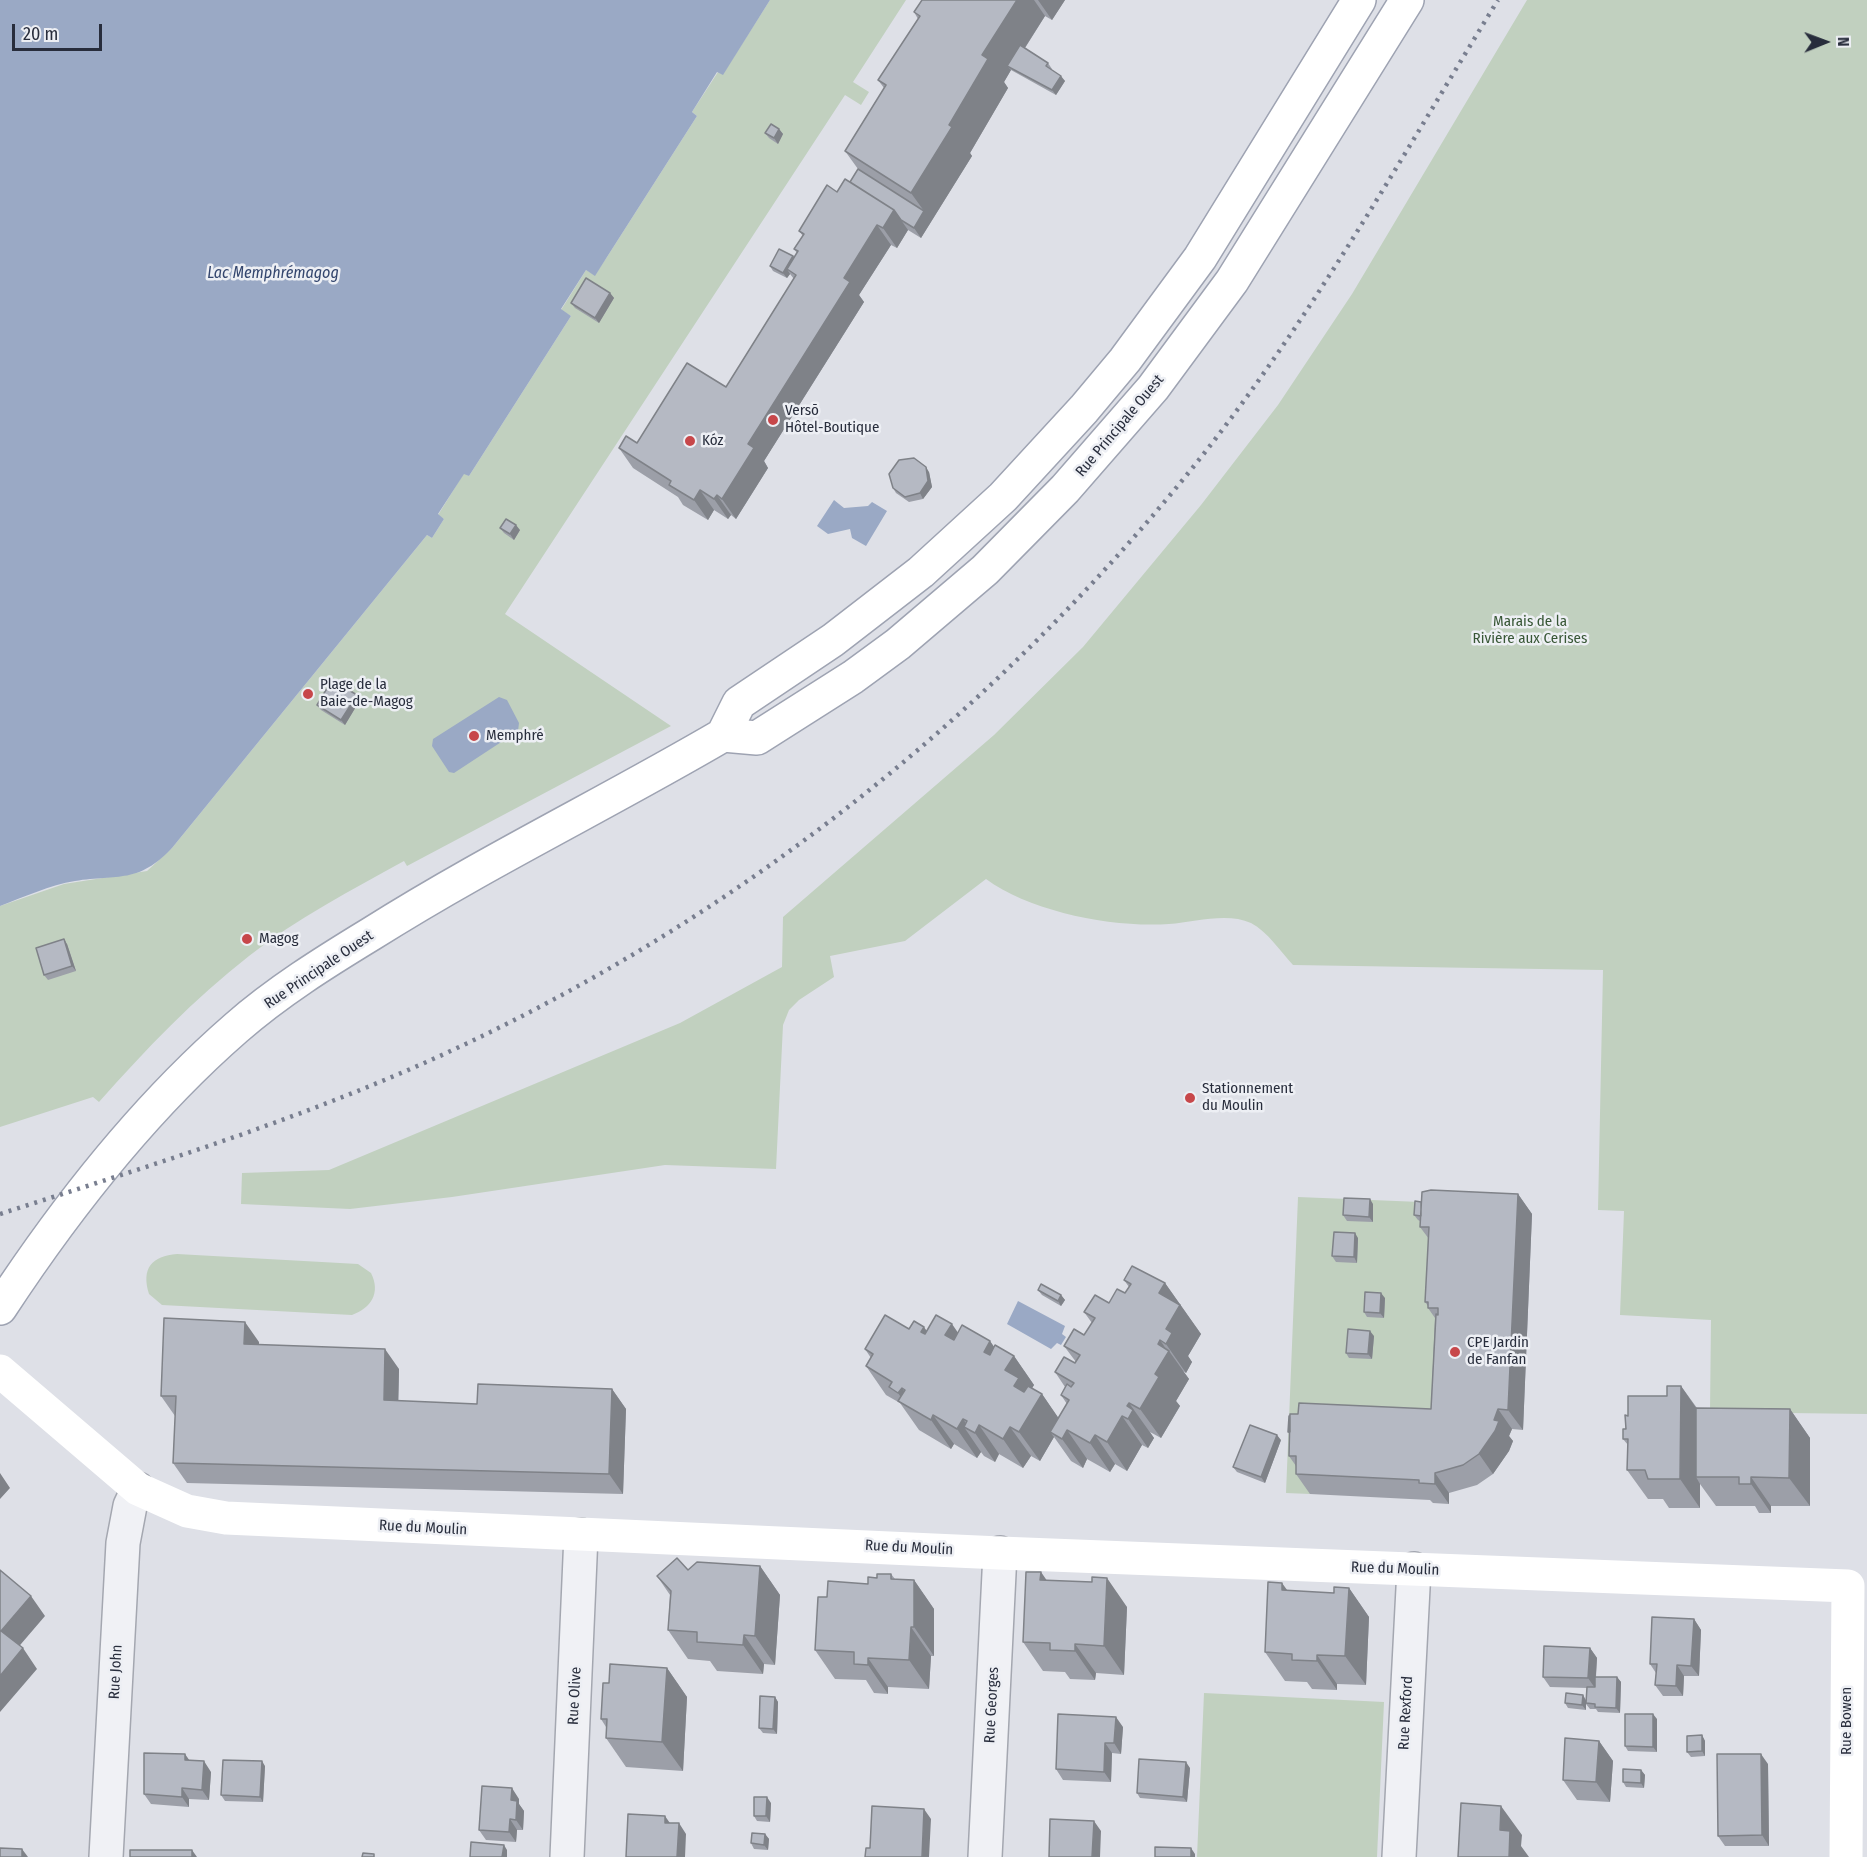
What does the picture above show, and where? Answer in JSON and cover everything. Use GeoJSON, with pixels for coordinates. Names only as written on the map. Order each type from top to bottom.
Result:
{"type":"FeatureCollection","features":[{"type":"Feature","properties":{"kind":"main road"},"geometry":{"type":"LineString","coordinates":[[723,735],[739,703],[833,640],[921,572],[1003,497],[1084,409],[1131,352],[1200,258],[1359,0]]}},
{"type":"Feature","properties":{"kind":"main road","name":"Rue Principale Ouest"},"geometry":{"type":"LineString","coordinates":[[0,1308],[41,1248],[142,1119],[237,1027],[294,984],[403,913],[723,735],[757,738],[853,677],[898,644],[977,578],[1065,489],[1153,388],[1226,290],[1269,225],[1407,0]]}},
{"type":"Feature","properties":{"kind":"main road","name":"Rue du Moulin"},"geometry":{"type":"LineString","coordinates":[[0,1371],[138,1489],[187,1511],[226,1518],[1000,1553],[1857,1586]]}},
{"type":"Feature","properties":{"kind":"main road","name":"Rue Bowen"},"geometry":{"type":"LineString","coordinates":[[1846,1857],[1857,1586]]}},
{"type":"Feature","properties":{"kind":"street","name":"Rue John"},"geometry":{"type":"LineString","coordinates":[[106,1857],[123,1543],[130,1506],[138,1489]]}},
{"type":"Feature","properties":{"kind":"street","name":"Rue Olive"},"geometry":{"type":"LineString","coordinates":[[567,1857],[581,1535]]}},
{"type":"Feature","properties":{"kind":"street","name":"Rue Georges"},"geometry":{"type":"LineString","coordinates":[[985,1857],[1000,1553]]}},
{"type":"Feature","properties":{"kind":"street","name":"Rue Rexford"},"geometry":{"type":"LineString","coordinates":[[1399,1857],[1414,1569]]}},
{"type":"Feature","properties":{"kind":"green space"},"geometry":{"type":"Polygon","coordinates":[[[770,0],[906,0],[853,82],[869,92],[861,105],[845,95],[505,614],[671,726],[407,866],[404,861],[286,929],[229,972],[190,1007],[99,1102],[93,1097],[0,1127],[0,906],[64,884],[147,871],[172,848],[427,535],[432,538],[444,519],[438,515],[464,473],[469,476],[571,316],[561,310],[586,270],[595,275],[697,116],[692,112],[718,72],[723,74],[770,0]]]}},
{"type":"Feature","properties":{"kind":"green space","name":"Marais de la Rivière aux Cerises"},"geometry":{"type":"Polygon","coordinates":[[[1527,0],[1867,0],[1867,1414],[1710,1412],[1711,1320],[1620,1315],[1624,1211],[1598,1210],[1603,970],[1293,965],[1263,931],[1242,920],[1221,918],[1147,925],[1098,920],[1049,909],[1026,901],[1004,891],[986,879],[905,941],[830,956],[834,977],[799,1000],[789,1010],[783,1025],[776,1169],[665,1165],[452,1197],[350,1209],[241,1204],[242,1173],[329,1170],[680,1023],[782,967],[783,917],[994,735],[1083,647],[1201,505],[1278,405],[1352,294],[1527,0]]]}},
{"type":"Feature","properties":{"kind":"green space"},"geometry":{"type":"Polygon","coordinates":[[[1298,1197],[1445,1203],[1445,1430],[1310,1494],[1286,1493],[1298,1197]]]}},
{"type":"Feature","properties":{"kind":"green space"},"geometry":{"type":"Polygon","coordinates":[[[177,1254],[358,1264],[371,1273],[374,1280],[374,1293],[369,1304],[352,1315],[162,1305],[149,1294],[146,1277],[148,1270],[161,1257],[177,1254]]]}},
{"type":"Feature","properties":{"kind":"green space"},"geometry":{"type":"Polygon","coordinates":[[[1204,1693],[1384,1702],[1377,1857],[1197,1857],[1204,1693]]]}},
{"type":"Feature","properties":{"kind":"water","name":"Lac Memphrémagog"},"geometry":{"type":"Polygon","coordinates":[[[0,0],[770,0],[723,75],[717,72],[692,112],[697,116],[595,276],[586,270],[561,309],[571,316],[469,476],[464,474],[438,514],[444,519],[432,538],[427,535],[172,848],[149,867],[138,872],[66,883],[0,906],[0,0]]]}},
{"type":"Feature","properties":{"kind":"water"},"geometry":{"type":"Polygon","coordinates":[[[834,500],[844,508],[868,506],[872,502],[887,511],[866,546],[852,538],[850,529],[828,534],[817,526],[834,500]]]}},
{"type":"Feature","properties":{"kind":"water"},"geometry":{"type":"Polygon","coordinates":[[[499,697],[507,700],[519,723],[518,731],[454,773],[449,772],[432,746],[433,739],[499,697]]]}},
{"type":"Feature","properties":{"kind":"water"},"geometry":{"type":"Polygon","coordinates":[[[1018,1301],[1065,1326],[1062,1334],[1066,1337],[1061,1345],[1057,1343],[1051,1349],[1007,1324],[1018,1301]]]}},
{"type":"Feature","properties":{"kind":"building"},"geometry":{"type":"Polygon","coordinates":[[[922,0],[1017,0],[982,55],[988,59],[949,125],[952,127],[911,193],[845,151],[886,85],[878,80],[920,16],[914,12],[922,0]]]}},
{"type":"Feature","properties":{"kind":"building"},"geometry":{"type":"Polygon","coordinates":[[[1020,45],[1048,63],[1046,66],[1061,76],[1052,90],[1007,66],[1020,45]]]}},
{"type":"Feature","properties":{"kind":"building"},"geometry":{"type":"Polygon","coordinates":[[[771,124],[779,129],[774,138],[765,133],[771,124]]]}},
{"type":"Feature","properties":{"kind":"building"},"geometry":{"type":"Polygon","coordinates":[[[858,169],[924,211],[914,228],[901,220],[894,210],[850,182],[858,169]]]}},
{"type":"Feature","properties":{"kind":"building"},"geometry":{"type":"Polygon","coordinates":[[[845,179],[894,210],[883,228],[877,225],[844,278],[850,282],[748,444],[754,448],[722,499],[717,495],[714,499],[700,490],[694,500],[669,485],[671,481],[619,448],[626,436],[637,443],[687,363],[726,387],[796,275],[787,269],[798,251],[794,249],[804,234],[799,231],[827,185],[837,192],[845,179]]]}},
{"type":"Feature","properties":{"kind":"building"},"geometry":{"type":"Polygon","coordinates":[[[779,249],[793,256],[783,273],[770,266],[779,249]]]}},
{"type":"Feature","properties":{"kind":"building"},"geometry":{"type":"Polygon","coordinates":[[[586,278],[610,293],[595,318],[571,303],[586,278]]]}},
{"type":"Feature","properties":{"kind":"building"},"geometry":{"type":"Polygon","coordinates":[[[914,458],[926,467],[928,481],[920,493],[905,497],[893,488],[889,474],[899,460],[914,458]]]}},
{"type":"Feature","properties":{"kind":"building"},"geometry":{"type":"Polygon","coordinates":[[[506,519],[516,525],[510,534],[500,528],[506,519]]]}},
{"type":"Feature","properties":{"kind":"building"},"geometry":{"type":"Polygon","coordinates":[[[332,680],[357,695],[341,720],[317,705],[332,680]]]}},
{"type":"Feature","properties":{"kind":"building"},"geometry":{"type":"Polygon","coordinates":[[[64,939],[72,966],[44,975],[36,948],[64,939]]]}},
{"type":"Feature","properties":{"kind":"building"},"geometry":{"type":"Polygon","coordinates":[[[1431,1190],[1518,1194],[1508,1410],[1498,1409],[1494,1420],[1499,1421],[1495,1431],[1479,1454],[1463,1465],[1435,1473],[1435,1484],[1419,1483],[1419,1480],[1296,1474],[1296,1456],[1289,1456],[1290,1414],[1298,1414],[1299,1403],[1431,1409],[1438,1308],[1428,1308],[1428,1302],[1425,1302],[1429,1227],[1420,1227],[1422,1192],[1431,1190]]]}},
{"type":"Feature","properties":{"kind":"building"},"geometry":{"type":"Polygon","coordinates":[[[1344,1198],[1370,1199],[1369,1217],[1343,1215],[1344,1198]]]}},
{"type":"Feature","properties":{"kind":"building"},"geometry":{"type":"Polygon","coordinates":[[[1415,1201],[1421,1202],[1421,1216],[1414,1215],[1415,1201]]]}},
{"type":"Feature","properties":{"kind":"building"},"geometry":{"type":"Polygon","coordinates":[[[1334,1232],[1355,1233],[1354,1257],[1332,1256],[1334,1232]]]}},
{"type":"Feature","properties":{"kind":"building"},"geometry":{"type":"Polygon","coordinates":[[[1132,1266],[1165,1283],[1159,1293],[1180,1305],[1166,1329],[1172,1333],[1166,1344],[1160,1340],[1158,1344],[1169,1351],[1155,1374],[1159,1377],[1140,1409],[1129,1403],[1127,1406],[1133,1410],[1128,1419],[1122,1416],[1107,1442],[1095,1435],[1090,1443],[1067,1430],[1062,1439],[1050,1432],[1069,1400],[1061,1395],[1067,1384],[1071,1387],[1074,1383],[1055,1372],[1064,1357],[1075,1363],[1080,1355],[1064,1346],[1074,1329],[1084,1335],[1095,1318],[1084,1312],[1095,1295],[1109,1303],[1117,1289],[1125,1293],[1131,1284],[1124,1280],[1132,1266]]]}},
{"type":"Feature","properties":{"kind":"building"},"geometry":{"type":"Polygon","coordinates":[[[1041,1284],[1061,1295],[1058,1301],[1038,1290],[1041,1284]]]}},
{"type":"Feature","properties":{"kind":"building"},"geometry":{"type":"Polygon","coordinates":[[[1365,1292],[1381,1293],[1380,1313],[1364,1312],[1365,1292]]]}},
{"type":"Feature","properties":{"kind":"building"},"geometry":{"type":"Polygon","coordinates":[[[885,1315],[909,1329],[914,1321],[924,1327],[921,1332],[925,1334],[936,1315],[952,1324],[945,1335],[954,1340],[962,1325],[990,1341],[984,1352],[990,1355],[995,1345],[1014,1356],[1005,1370],[1019,1378],[1014,1386],[1024,1392],[1028,1386],[1042,1394],[1019,1432],[1010,1427],[1003,1439],[979,1425],[975,1433],[964,1427],[967,1421],[963,1419],[957,1429],[933,1415],[931,1420],[898,1401],[905,1390],[902,1388],[898,1393],[889,1387],[892,1382],[866,1366],[873,1354],[865,1349],[885,1315]]]}},
{"type":"Feature","properties":{"kind":"building"},"geometry":{"type":"Polygon","coordinates":[[[164,1318],[245,1322],[244,1344],[385,1349],[384,1400],[477,1404],[478,1384],[612,1389],[609,1474],[173,1463],[176,1396],[161,1396],[164,1318]]]}},
{"type":"Feature","properties":{"kind":"building"},"geometry":{"type":"Polygon","coordinates":[[[1348,1329],[1370,1331],[1368,1354],[1346,1353],[1348,1329]]]}},
{"type":"Feature","properties":{"kind":"building"},"geometry":{"type":"Polygon","coordinates":[[[1667,1386],[1681,1386],[1680,1479],[1648,1479],[1645,1470],[1627,1470],[1628,1439],[1623,1439],[1623,1429],[1626,1429],[1625,1415],[1628,1416],[1628,1396],[1667,1396],[1667,1386]]]}},
{"type":"Feature","properties":{"kind":"building"},"geometry":{"type":"Polygon","coordinates":[[[1696,1408],[1790,1409],[1789,1478],[1751,1477],[1751,1484],[1739,1484],[1739,1477],[1696,1477],[1696,1408]]]}},
{"type":"Feature","properties":{"kind":"building"},"geometry":{"type":"Polygon","coordinates":[[[1289,1416],[1290,1432],[1288,1432],[1289,1416]]]}},
{"type":"Feature","properties":{"kind":"building"},"geometry":{"type":"Polygon","coordinates":[[[1250,1425],[1277,1435],[1261,1477],[1233,1467],[1250,1425]]]}},
{"type":"Feature","properties":{"kind":"building"},"geometry":{"type":"Polygon","coordinates":[[[677,1558],[688,1570],[697,1562],[760,1566],[755,1636],[744,1635],[743,1645],[697,1642],[697,1632],[668,1630],[671,1591],[657,1576],[677,1558]]]}},
{"type":"Feature","properties":{"kind":"building"},"geometry":{"type":"Polygon","coordinates":[[[0,1570],[31,1596],[1,1631],[23,1648],[0,1676],[0,1570]]]}},
{"type":"Feature","properties":{"kind":"building"},"geometry":{"type":"Polygon","coordinates":[[[1026,1572],[1041,1572],[1040,1580],[1092,1582],[1092,1577],[1107,1578],[1104,1646],[1075,1644],[1075,1651],[1050,1650],[1050,1643],[1023,1642],[1026,1572]]]}},
{"type":"Feature","properties":{"kind":"building"},"geometry":{"type":"Polygon","coordinates":[[[877,1574],[891,1574],[891,1579],[914,1580],[914,1627],[911,1627],[909,1660],[868,1658],[868,1665],[854,1664],[854,1652],[815,1650],[818,1597],[827,1597],[828,1581],[868,1584],[868,1577],[877,1578],[877,1574]]]}},
{"type":"Feature","properties":{"kind":"building"},"geometry":{"type":"Polygon","coordinates":[[[1268,1582],[1282,1583],[1282,1590],[1334,1593],[1334,1587],[1349,1588],[1345,1656],[1317,1655],[1317,1661],[1292,1660],[1292,1654],[1265,1652],[1268,1582]]]}},
{"type":"Feature","properties":{"kind":"building"},"geometry":{"type":"Polygon","coordinates":[[[1652,1617],[1694,1619],[1691,1666],[1677,1665],[1676,1686],[1655,1685],[1657,1664],[1650,1664],[1652,1617]]]}},
{"type":"Feature","properties":{"kind":"building"},"geometry":{"type":"Polygon","coordinates":[[[1544,1646],[1590,1648],[1588,1678],[1543,1677],[1544,1646]]]}},
{"type":"Feature","properties":{"kind":"building"},"geometry":{"type":"Polygon","coordinates":[[[610,1664],[667,1668],[662,1742],[606,1738],[607,1719],[601,1719],[603,1683],[609,1683],[610,1664]]]}},
{"type":"Feature","properties":{"kind":"building"},"geometry":{"type":"Polygon","coordinates":[[[1595,1677],[1617,1677],[1616,1708],[1595,1707],[1595,1704],[1586,1703],[1587,1687],[1595,1687],[1595,1677]]]}},
{"type":"Feature","properties":{"kind":"building"},"geometry":{"type":"Polygon","coordinates":[[[1566,1693],[1583,1695],[1582,1705],[1565,1703],[1566,1693]]]}},
{"type":"Feature","properties":{"kind":"building"},"geometry":{"type":"Polygon","coordinates":[[[760,1696],[775,1697],[773,1729],[759,1728],[760,1696]]]}},
{"type":"Feature","properties":{"kind":"building"},"geometry":{"type":"Polygon","coordinates":[[[1058,1714],[1116,1717],[1114,1743],[1105,1743],[1104,1772],[1056,1769],[1058,1714]]]}},
{"type":"Feature","properties":{"kind":"building"},"geometry":{"type":"Polygon","coordinates":[[[1625,1714],[1653,1714],[1653,1747],[1625,1746],[1625,1714]]]}},
{"type":"Feature","properties":{"kind":"building"},"geometry":{"type":"Polygon","coordinates":[[[1702,1735],[1702,1751],[1687,1752],[1687,1736],[1702,1735]]]}},
{"type":"Feature","properties":{"kind":"building"},"geometry":{"type":"Polygon","coordinates":[[[1565,1738],[1599,1741],[1596,1782],[1563,1780],[1565,1738]]]}},
{"type":"Feature","properties":{"kind":"building"},"geometry":{"type":"Polygon","coordinates":[[[144,1753],[185,1754],[185,1760],[204,1761],[202,1790],[182,1788],[182,1797],[144,1794],[144,1753]]]}},
{"type":"Feature","properties":{"kind":"building"},"geometry":{"type":"Polygon","coordinates":[[[1717,1754],[1761,1754],[1762,1835],[1718,1836],[1717,1754]]]}},
{"type":"Feature","properties":{"kind":"building"},"geometry":{"type":"Polygon","coordinates":[[[1139,1759],[1186,1762],[1183,1797],[1137,1793],[1139,1759]]]}},
{"type":"Feature","properties":{"kind":"building"},"geometry":{"type":"Polygon","coordinates":[[[223,1760],[262,1761],[260,1797],[221,1795],[223,1760]]]}},
{"type":"Feature","properties":{"kind":"building"},"geometry":{"type":"Polygon","coordinates":[[[1623,1769],[1641,1770],[1641,1783],[1623,1782],[1623,1769]]]}},
{"type":"Feature","properties":{"kind":"building"},"geometry":{"type":"Polygon","coordinates":[[[482,1786],[512,1788],[511,1800],[517,1801],[516,1820],[510,1819],[509,1832],[479,1830],[482,1786]]]}},
{"type":"Feature","properties":{"kind":"building"},"geometry":{"type":"Polygon","coordinates":[[[754,1797],[767,1797],[766,1816],[754,1816],[754,1797]]]}},
{"type":"Feature","properties":{"kind":"building"},"geometry":{"type":"Polygon","coordinates":[[[1461,1803],[1501,1806],[1500,1830],[1510,1831],[1509,1857],[1458,1857],[1461,1803]]]}},
{"type":"Feature","properties":{"kind":"building"},"geometry":{"type":"Polygon","coordinates":[[[872,1806],[924,1809],[922,1857],[865,1857],[866,1848],[870,1848],[872,1806]]]}},
{"type":"Feature","properties":{"kind":"building"},"geometry":{"type":"Polygon","coordinates":[[[628,1814],[665,1816],[665,1823],[679,1823],[677,1857],[626,1857],[628,1814]]]}},
{"type":"Feature","properties":{"kind":"building"},"geometry":{"type":"Polygon","coordinates":[[[1050,1819],[1094,1821],[1092,1857],[1049,1857],[1050,1819]]]}},
{"type":"Feature","properties":{"kind":"building"},"geometry":{"type":"Polygon","coordinates":[[[752,1833],[765,1834],[764,1845],[751,1843],[752,1833]]]}},
{"type":"Feature","properties":{"kind":"building"},"geometry":{"type":"Polygon","coordinates":[[[471,1842],[504,1845],[502,1857],[470,1857],[471,1842]]]}},
{"type":"Feature","properties":{"kind":"building"},"geometry":{"type":"Polygon","coordinates":[[[1155,1847],[1191,1848],[1191,1857],[1155,1857],[1155,1847]]]}},
{"type":"Feature","properties":{"kind":"building"},"geometry":{"type":"Polygon","coordinates":[[[0,1848],[22,1849],[22,1857],[0,1857],[0,1848]]]}},
{"type":"Feature","properties":{"kind":"building"},"geometry":{"type":"Polygon","coordinates":[[[130,1850],[192,1850],[192,1857],[130,1857],[130,1850]]]}},
{"type":"Feature","properties":{"kind":"building"},"geometry":{"type":"Polygon","coordinates":[[[363,1853],[374,1854],[374,1857],[362,1857],[363,1853]]]}},
{"type":"Feature","properties":{"kind":"railway"},"geometry":{"type":"LineString","coordinates":[[0,1214],[168,1160],[279,1121],[334,1101],[442,1055],[551,1001],[656,941],[757,874],[855,802],[948,724],[1036,641],[1120,553],[1198,461],[1240,407],[1318,293],[1498,0]]}},
{"type":"Feature","properties":{"kind":"place","name":"Versō Hôtel-Boutique"},"geometry":{"type":"Point","coordinates":[773,420]}},
{"type":"Feature","properties":{"kind":"place","name":"Kóz"},"geometry":{"type":"Point","coordinates":[690,441]}},
{"type":"Feature","properties":{"kind":"place","name":"Plage de la Baie-de-Magog"},"geometry":{"type":"Point","coordinates":[308,694]}},
{"type":"Feature","properties":{"kind":"place","name":"Memphré"},"geometry":{"type":"Point","coordinates":[474,736]}},
{"type":"Feature","properties":{"kind":"place","name":"Magog"},"geometry":{"type":"Point","coordinates":[247,939]}},
{"type":"Feature","properties":{"kind":"place","name":"Stationnement du Moulin"},"geometry":{"type":"Point","coordinates":[1190,1098]}},
{"type":"Feature","properties":{"kind":"place","name":"CPE Jardin de Fanfan"},"geometry":{"type":"Point","coordinates":[1455,1352]}}]}
